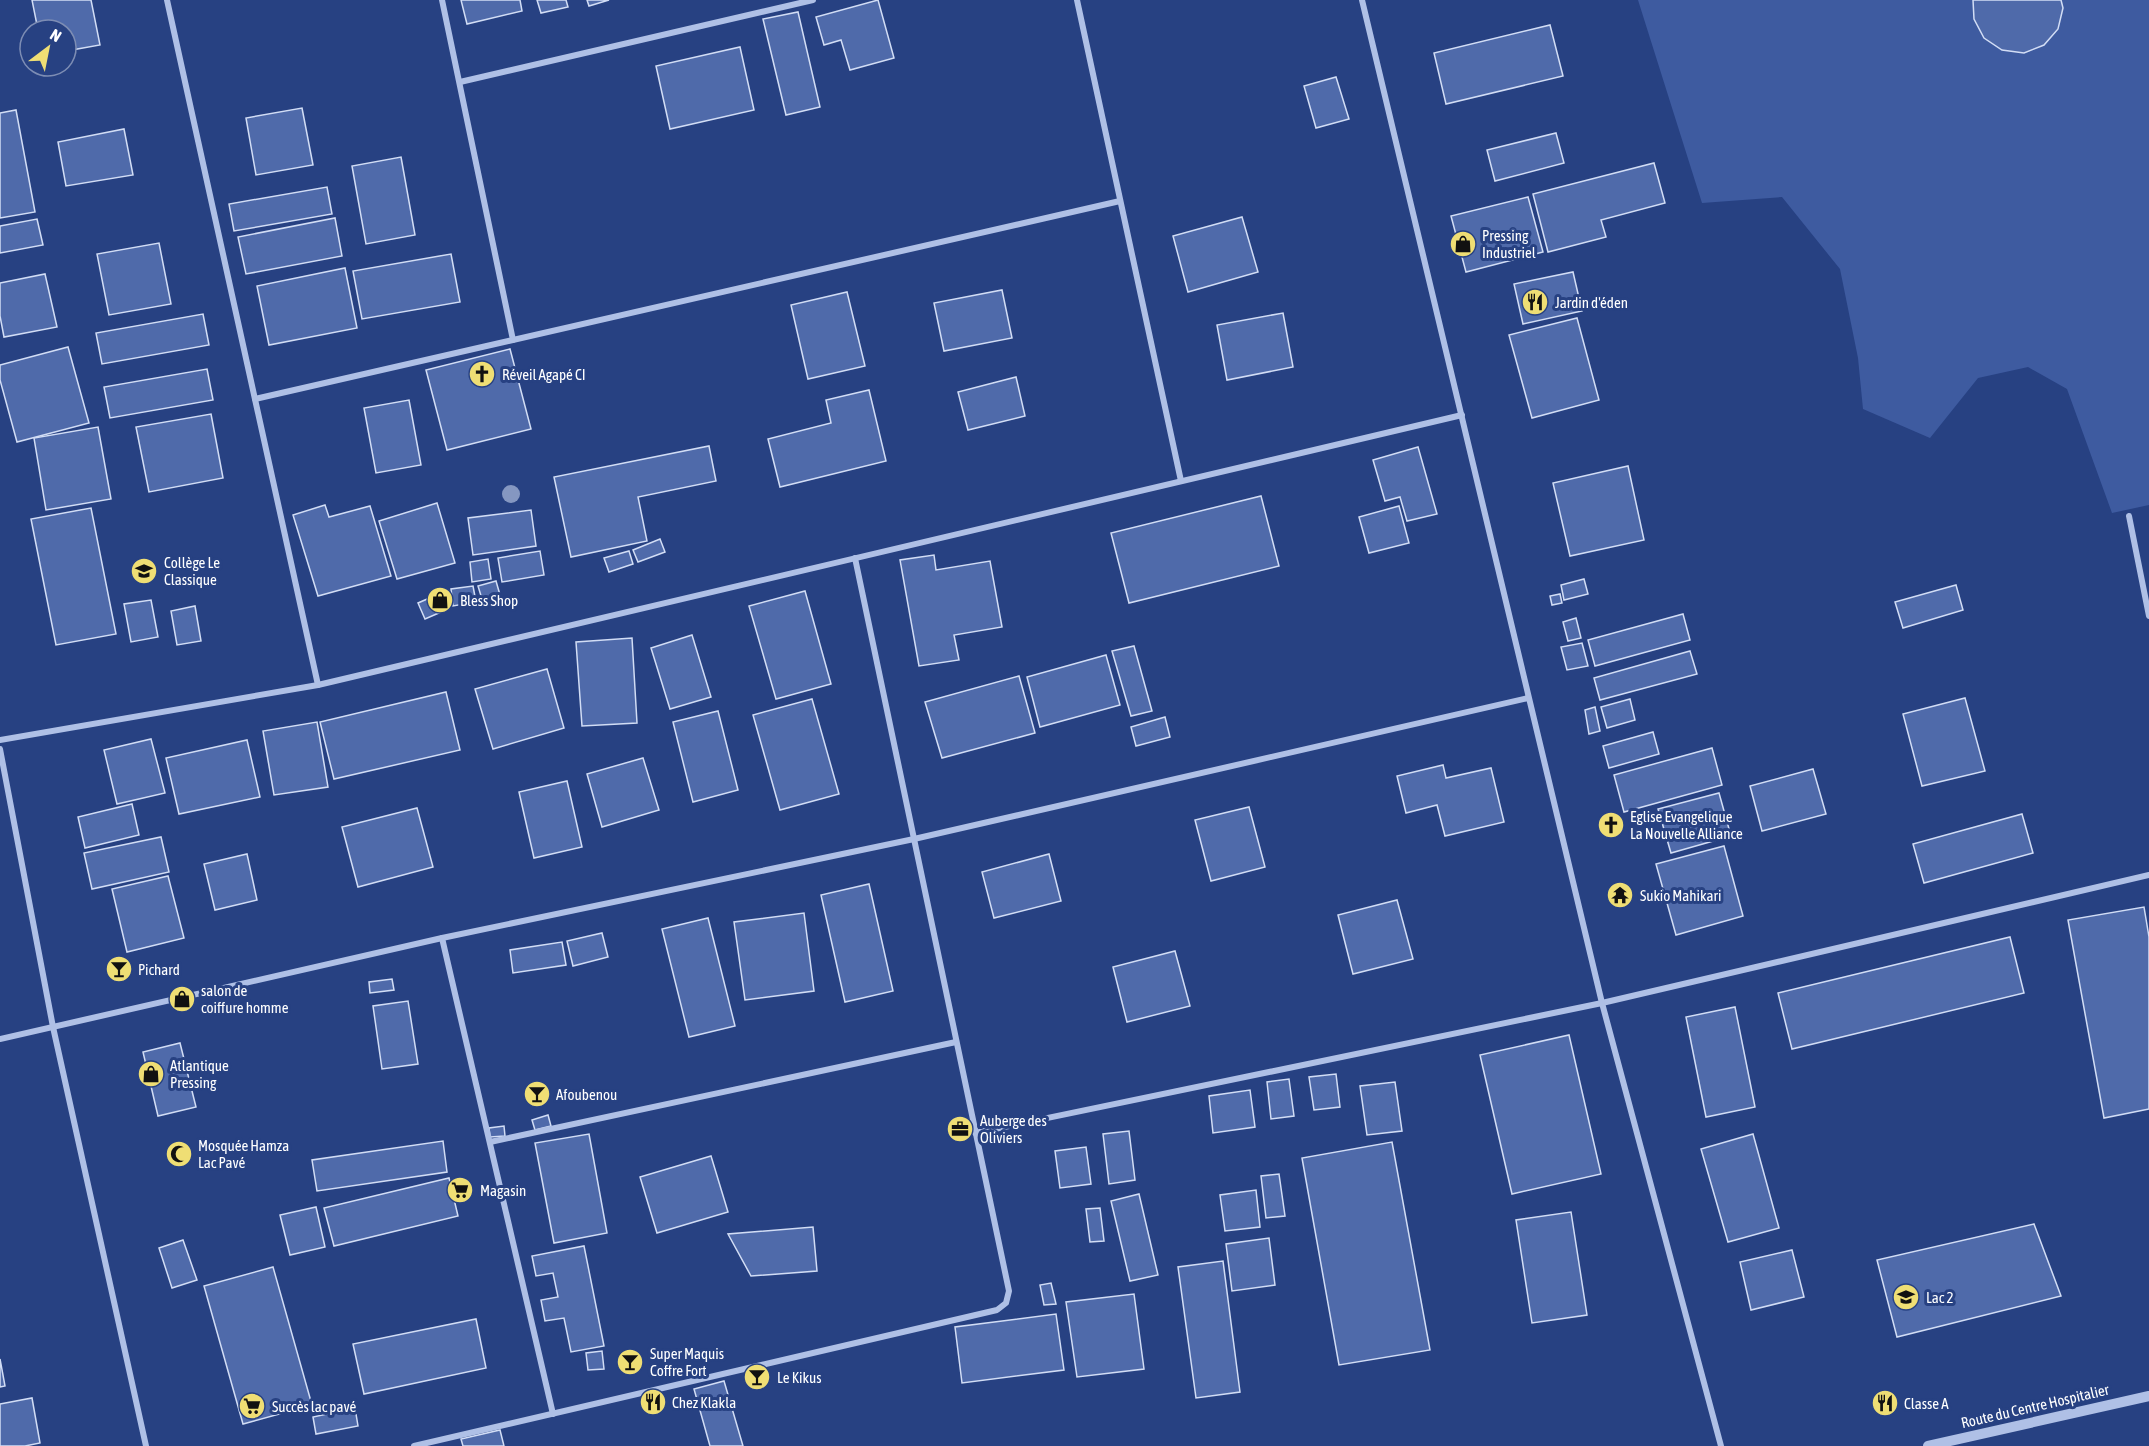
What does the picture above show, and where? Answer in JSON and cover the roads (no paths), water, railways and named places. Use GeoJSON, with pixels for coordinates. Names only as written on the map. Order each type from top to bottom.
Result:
{"type":"FeatureCollection","features":[{"type":"Feature","properties":{"kind":"street"},"geometry":{"type":"LineString","coordinates":[[167,0],[318,685]]}},
{"type":"Feature","properties":{"kind":"street"},"geometry":{"type":"LineString","coordinates":[[442,0],[513,340]]}},
{"type":"Feature","properties":{"kind":"street"},"geometry":{"type":"LineString","coordinates":[[459,82],[813,0]]}},
{"type":"Feature","properties":{"kind":"street"},"geometry":{"type":"LineString","coordinates":[[1077,0],[1181,481]]}},
{"type":"Feature","properties":{"kind":"street"},"geometry":{"type":"LineString","coordinates":[[1362,0],[1602,1003],[1721,1446]]}},
{"type":"Feature","properties":{"kind":"street"},"geometry":{"type":"LineString","coordinates":[[255,399],[1120,201]]}},
{"type":"Feature","properties":{"kind":"street"},"geometry":{"type":"LineString","coordinates":[[0,740],[318,685],[1462,415]]}},
{"type":"Feature","properties":{"kind":"street"},"geometry":{"type":"LineString","coordinates":[[2129,516],[2149,616]]}},
{"type":"Feature","properties":{"kind":"street"},"geometry":{"type":"LineString","coordinates":[[414,1446],[997,1310],[1006,1303],[1009,1291],[855,558]]}},
{"type":"Feature","properties":{"kind":"street"},"geometry":{"type":"LineString","coordinates":[[0,1039],[442,938],[914,839],[1528,698]]}},
{"type":"Feature","properties":{"kind":"street"},"geometry":{"type":"LineString","coordinates":[[0,749],[53,1027],[146,1446]]}},
{"type":"Feature","properties":{"kind":"street"},"geometry":{"type":"LineString","coordinates":[[975,1133],[1602,1003],[2149,875]]}},
{"type":"Feature","properties":{"kind":"street"},"geometry":{"type":"LineString","coordinates":[[442,938],[553,1414]]}},
{"type":"Feature","properties":{"kind":"street"},"geometry":{"type":"LineString","coordinates":[[490,1142],[956,1042]]}},
{"type":"Feature","properties":{"kind":"street","name":"Route du Centre Hospitalier"},"geometry":{"type":"LineString","coordinates":[[1928,1446],[2149,1396]]}},
{"type":"Feature","properties":{"kind":"place","name":"Pressing Industriel"},"geometry":{"type":"Point","coordinates":[1463,244]}},
{"type":"Feature","properties":{"kind":"place","name":"Jardin d'éden"},"geometry":{"type":"Point","coordinates":[1535,302]}},
{"type":"Feature","properties":{"kind":"place","name":"Réveil Agapé CI"},"geometry":{"type":"Point","coordinates":[482,374]}},
{"type":"Feature","properties":{"kind":"place","name":"Collège Le Classique"},"geometry":{"type":"Point","coordinates":[144,571]}},
{"type":"Feature","properties":{"kind":"place","name":"Bless Shop"},"geometry":{"type":"Point","coordinates":[440,600]}},
{"type":"Feature","properties":{"kind":"place","name":"Eglise Evangelique La Nouvelle Alliance"},"geometry":{"type":"Point","coordinates":[1611,825]}},
{"type":"Feature","properties":{"kind":"place","name":"Sukio Mahikari"},"geometry":{"type":"Point","coordinates":[1620,895]}},
{"type":"Feature","properties":{"kind":"place","name":"Pichard"},"geometry":{"type":"Point","coordinates":[119,969]}},
{"type":"Feature","properties":{"kind":"place","name":"salon de coiffure homme"},"geometry":{"type":"Point","coordinates":[182,999]}},
{"type":"Feature","properties":{"kind":"place","name":"Atlantique Pressing"},"geometry":{"type":"Point","coordinates":[151,1074]}},
{"type":"Feature","properties":{"kind":"place","name":"Afoubenou"},"geometry":{"type":"Point","coordinates":[537,1094]}},
{"type":"Feature","properties":{"kind":"place","name":"Auberge des Oliviers"},"geometry":{"type":"Point","coordinates":[960,1129]}},
{"type":"Feature","properties":{"kind":"place","name":"Mosquée Hamza Lac Pavé"},"geometry":{"type":"Point","coordinates":[179,1154]}},
{"type":"Feature","properties":{"kind":"place","name":"Magasin"},"geometry":{"type":"Point","coordinates":[460,1190]}},
{"type":"Feature","properties":{"kind":"place","name":"Lac 2"},"geometry":{"type":"Point","coordinates":[1906,1297]}},
{"type":"Feature","properties":{"kind":"place","name":"Super Maquis Coffre Fort"},"geometry":{"type":"Point","coordinates":[630,1362]}},
{"type":"Feature","properties":{"kind":"place","name":"Le Kikus"},"geometry":{"type":"Point","coordinates":[757,1377]}},
{"type":"Feature","properties":{"kind":"place","name":"Chez Klakla"},"geometry":{"type":"Point","coordinates":[653,1402]}},
{"type":"Feature","properties":{"kind":"place","name":"Classe A"},"geometry":{"type":"Point","coordinates":[1885,1403]}},
{"type":"Feature","properties":{"kind":"place","name":"Succès lac pavé"},"geometry":{"type":"Point","coordinates":[252,1406]}}]}
